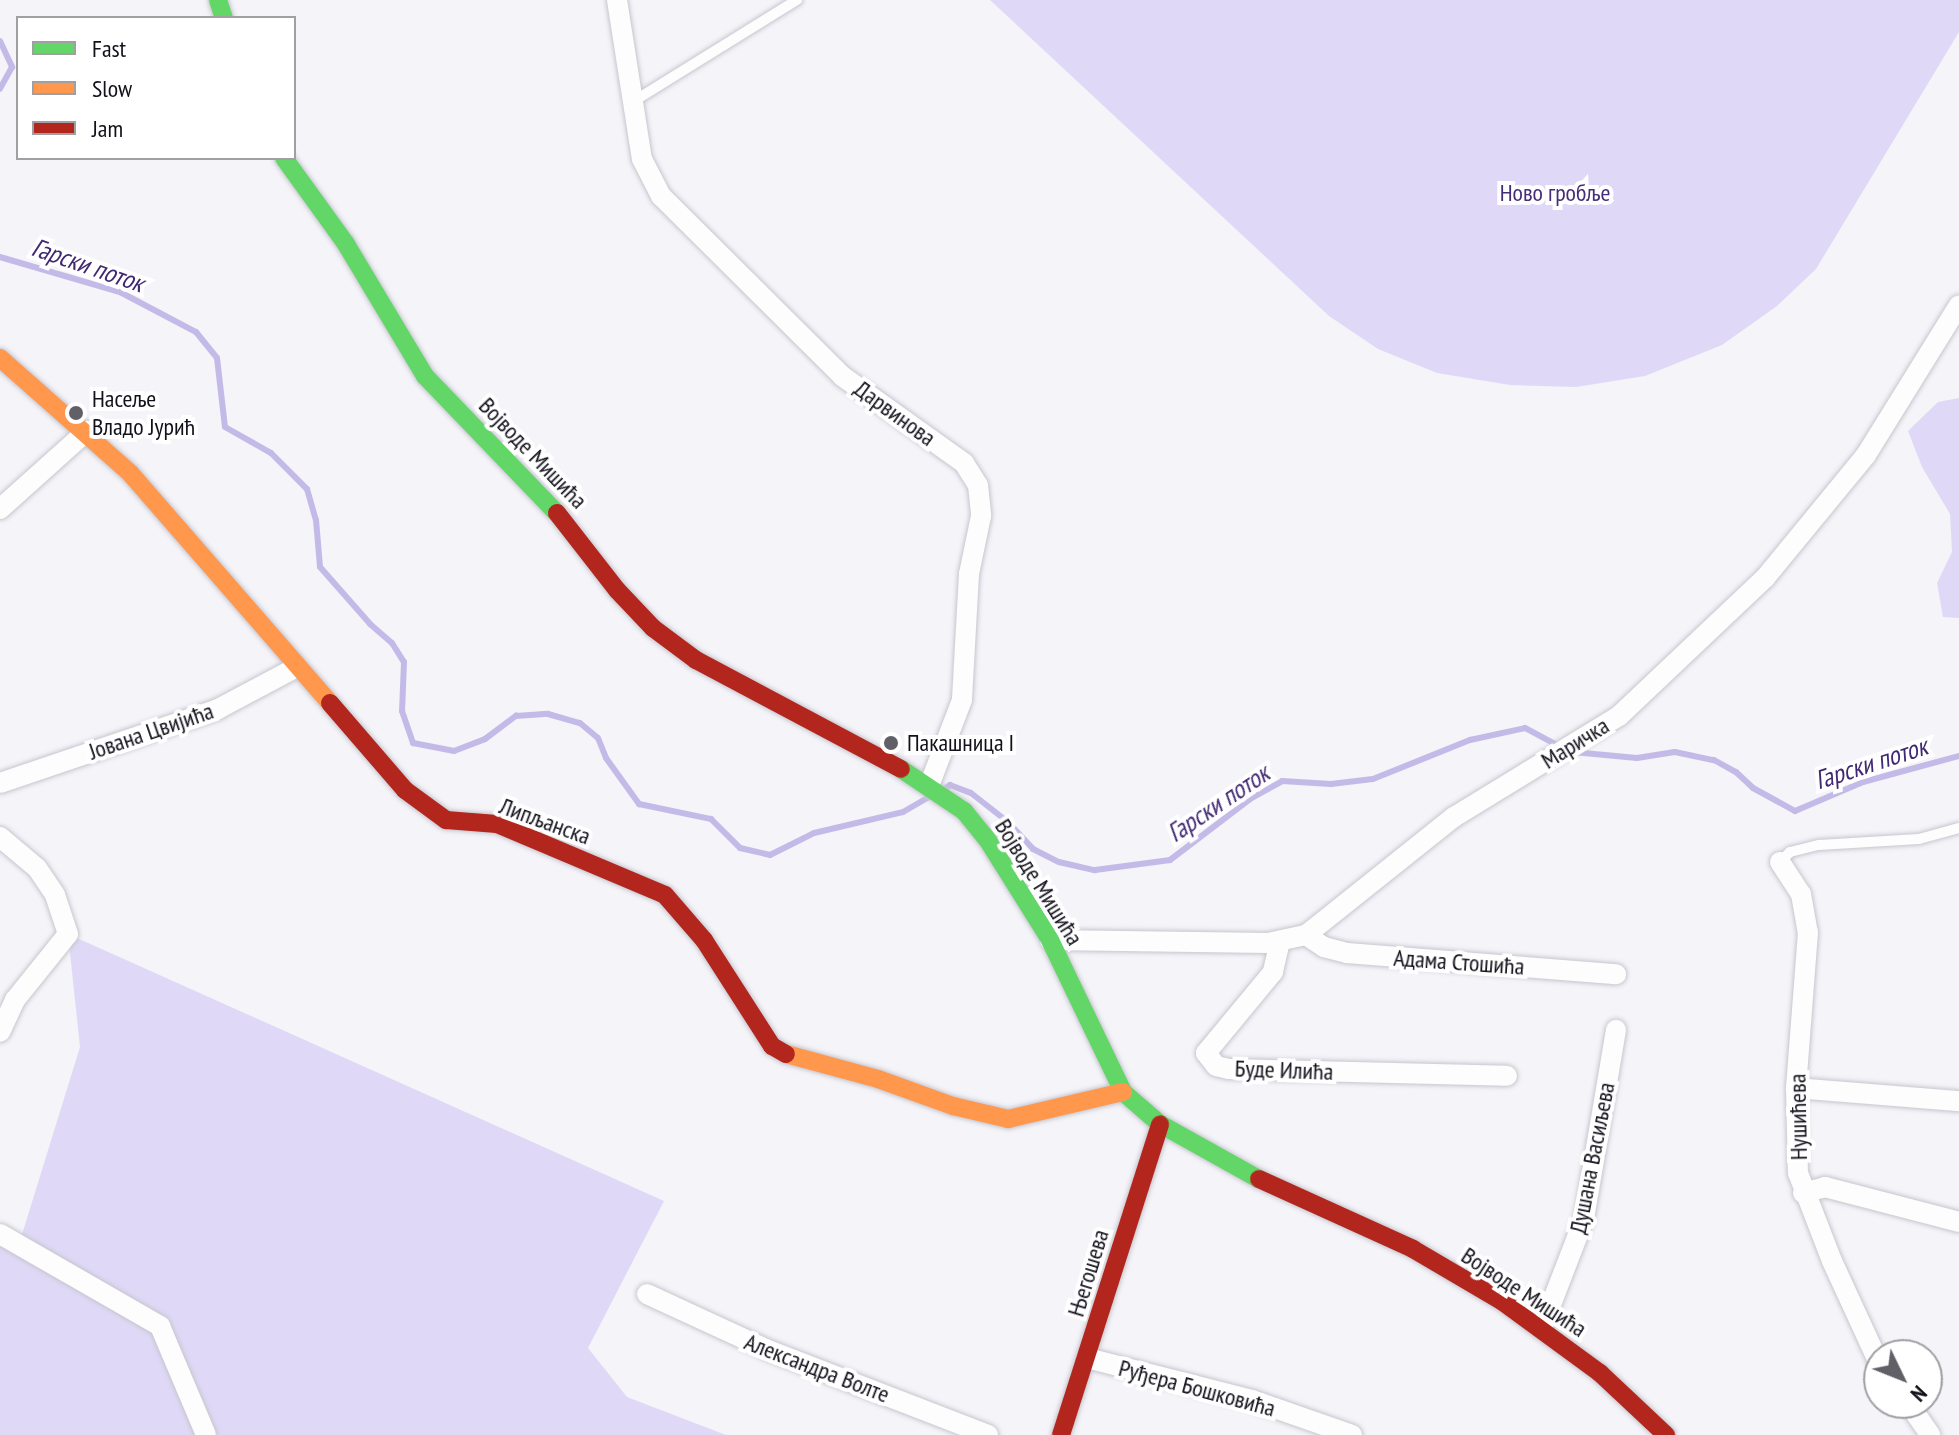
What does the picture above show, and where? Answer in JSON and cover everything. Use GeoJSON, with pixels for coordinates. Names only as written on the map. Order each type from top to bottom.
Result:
{"type":"FeatureCollection","features":[{"type":"Feature","properties":{"kind":"street","name":"Дарвинова"},"geometry":{"type":"LineString","coordinates":[[617,0],[642,159],[661,196],[842,376],[973,473],[981,516],[969,574],[962,700],[923,782]]}},
{"type":"Feature","properties":{"kind":"street","name":"Војводе Мишића"},"geometry":{"type":"LineString","coordinates":[[285,160],[346,244],[425,376],[572,529],[617,590],[653,628],[696,660],[923,782],[964,811],[987,839],[1050,940],[1123,1092],[1160,1124],[1235,1168],[1413,1249],[1542,1328],[1600,1373],[1666,1435]]}},
{"type":"Feature","properties":{"kind":"street","name":"Маричка"},"geometry":{"type":"LineString","coordinates":[[1050,940],[1280,941],[1306,935],[1454,817],[1619,716],[1765,578],[1866,455],[1959,305]]}},
{"type":"Feature","properties":{"kind":"street","name":"Липљанска"},"geometry":{"type":"LineString","coordinates":[[0,358],[87,431],[140,484],[405,790],[446,820],[497,824],[665,895],[704,940],[772,1046],[783,1053],[878,1079],[953,1106],[1008,1119],[1123,1092]]}},
{"type":"Feature","properties":{"kind":"street"},"geometry":{"type":"LineString","coordinates":[[0,509],[87,431]]}},
{"type":"Feature","properties":{"kind":"street","name":"Јована Цвијића"},"geometry":{"type":"LineString","coordinates":[[0,783],[218,709],[297,667]]}},
{"type":"Feature","properties":{"kind":"street"},"geometry":{"type":"LineString","coordinates":[[0,837],[37,868],[55,895],[68,934],[15,1000],[0,1032]]}},
{"type":"Feature","properties":{"kind":"street","name":"Нушићева"},"geometry":{"type":"LineString","coordinates":[[1780,862],[1801,894],[1808,932],[1796,1088],[1796,1146],[1803,1193],[1868,1339]]}},
{"type":"Feature","properties":{"kind":"street","name":"Адама Стошића"},"geometry":{"type":"LineString","coordinates":[[1306,935],[1324,947],[1347,953],[1616,974]]}},
{"type":"Feature","properties":{"kind":"street","name":"Буде Илића"},"geometry":{"type":"LineString","coordinates":[[1280,941],[1273,972],[1206,1053],[1216,1066],[1229,1069],[1507,1076]]}},
{"type":"Feature","properties":{"kind":"street","name":"Душана Васиљева"},"geometry":{"type":"LineString","coordinates":[[1542,1328],[1584,1219],[1616,1030]]}},
{"type":"Feature","properties":{"kind":"street"},"geometry":{"type":"LineString","coordinates":[[1796,1088],[1959,1101]]}},
{"type":"Feature","properties":{"kind":"street","name":"Његошева"},"geometry":{"type":"LineString","coordinates":[[1061,1435],[1160,1124]]}},
{"type":"Feature","properties":{"kind":"street"},"geometry":{"type":"LineString","coordinates":[[1803,1193],[1825,1187],[1959,1222]]}},
{"type":"Feature","properties":{"kind":"street"},"geometry":{"type":"LineString","coordinates":[[0,1234],[160,1326],[206,1435]]}},
{"type":"Feature","properties":{"kind":"street","name":"Александра Волте"},"geometry":{"type":"LineString","coordinates":[[647,1294],[768,1350],[988,1435]]}},
{"type":"Feature","properties":{"kind":"street","name":"Руђера Бошковића"},"geometry":{"type":"LineString","coordinates":[[1087,1358],[1252,1400],[1352,1435]]}},
{"type":"Feature","properties":{"kind":"lane"},"geometry":{"type":"LineString","coordinates":[[634,101],[797,0]]}},
{"type":"Feature","properties":{"kind":"lane"},"geometry":{"type":"LineString","coordinates":[[1780,862],[1790,852],[1819,845],[1919,839],[1959,828]]}},
{"type":"Feature","properties":{"kind":"green space","name":"Ново гробље"},"geometry":{"type":"Polygon","coordinates":[[[990,0],[1959,0],[1959,32],[1816,269],[1777,306],[1722,345],[1645,376],[1576,387],[1510,385],[1437,373],[1378,349],[1329,316],[990,0]]]}},
{"type":"Feature","properties":{"kind":"green space"},"geometry":{"type":"Polygon","coordinates":[[[1959,398],[1959,618],[1943,617],[1937,583],[1952,552],[1950,514],[1922,467],[1908,431],[1938,402],[1959,398]]]}},
{"type":"Feature","properties":{"kind":"green space"},"geometry":{"type":"Polygon","coordinates":[[[68,934],[664,1201],[588,1348],[627,1397],[726,1435],[0,1435],[0,1234],[19,1244],[80,1047],[68,934]]]}},
{"type":"Feature","properties":{"kind":"waterway","name":"Гарски поток"},"geometry":{"type":"LineString","coordinates":[[0,41],[12,67],[0,89]]}},
{"type":"Feature","properties":{"kind":"waterway","name":"Гарски поток"},"geometry":{"type":"LineString","coordinates":[[0,257],[120,292],[196,332],[217,358],[225,427],[271,453],[307,489],[316,520],[320,567],[370,624],[392,643],[404,662],[402,711],[413,743],[454,751],[485,739],[516,716],[548,714],[580,723],[598,738],[606,758],[639,804],[711,819],[740,848],[770,855],[814,833],[903,812],[929,797]]}},
{"type":"Feature","properties":{"kind":"waterway","name":"Гарски поток"},"geometry":{"type":"LineString","coordinates":[[946,788],[950,785],[971,793],[1008,822],[1033,849],[1059,862],[1095,870],[1170,860],[1250,799],[1282,781],[1331,784],[1373,779],[1470,740],[1525,728],[1559,746]]}},
{"type":"Feature","properties":{"kind":"waterway","name":"Гарски поток"},"geometry":{"type":"LineString","coordinates":[[1573,752],[1637,758],[1675,752],[1714,760],[1736,772],[1753,788],[1795,811],[1863,782],[1959,756]]}},
{"type":"Feature","properties":{"kind":"traffic: fast"},"geometry":{"type":"LineString","coordinates":[[218,0],[223,16]]}},
{"type":"Feature","properties":{"kind":"traffic: fast"},"geometry":{"type":"LineString","coordinates":[[285,160],[346,244],[425,376],[557,513]]}},
{"type":"Feature","properties":{"kind":"traffic: fast"},"geometry":{"type":"LineString","coordinates":[[901,769],[964,811],[987,839],[1050,940],[1123,1092],[1160,1124],[1259,1179]]}},
{"type":"Feature","properties":{"kind":"traffic: slow"},"geometry":{"type":"LineString","coordinates":[[0,358],[130,473],[330,703]]}},
{"type":"Feature","properties":{"kind":"traffic: slow"},"geometry":{"type":"LineString","coordinates":[[786,1054],[878,1079],[953,1106],[1008,1119],[1123,1092]]}},
{"type":"Feature","properties":{"kind":"traffic: jam"},"geometry":{"type":"LineString","coordinates":[[557,513],[617,590],[653,628],[696,660],[901,769]]}},
{"type":"Feature","properties":{"kind":"traffic: jam"},"geometry":{"type":"LineString","coordinates":[[330,703],[405,790],[446,820],[497,824],[665,895],[704,940],[772,1046],[786,1054]]}},
{"type":"Feature","properties":{"kind":"traffic: jam"},"geometry":{"type":"LineString","coordinates":[[1061,1435],[1160,1124]]}},
{"type":"Feature","properties":{"kind":"traffic: jam"},"geometry":{"type":"LineString","coordinates":[[1259,1179],[1413,1249],[1503,1302],[1600,1373],[1666,1435]]}},
{"type":"Feature","properties":{"kind":"place","name":"Насеље Владо Јурић"},"geometry":{"type":"Point","coordinates":[76,413]}},
{"type":"Feature","properties":{"kind":"place","name":"Пакашница I"},"geometry":{"type":"Point","coordinates":[891,743]}}]}
